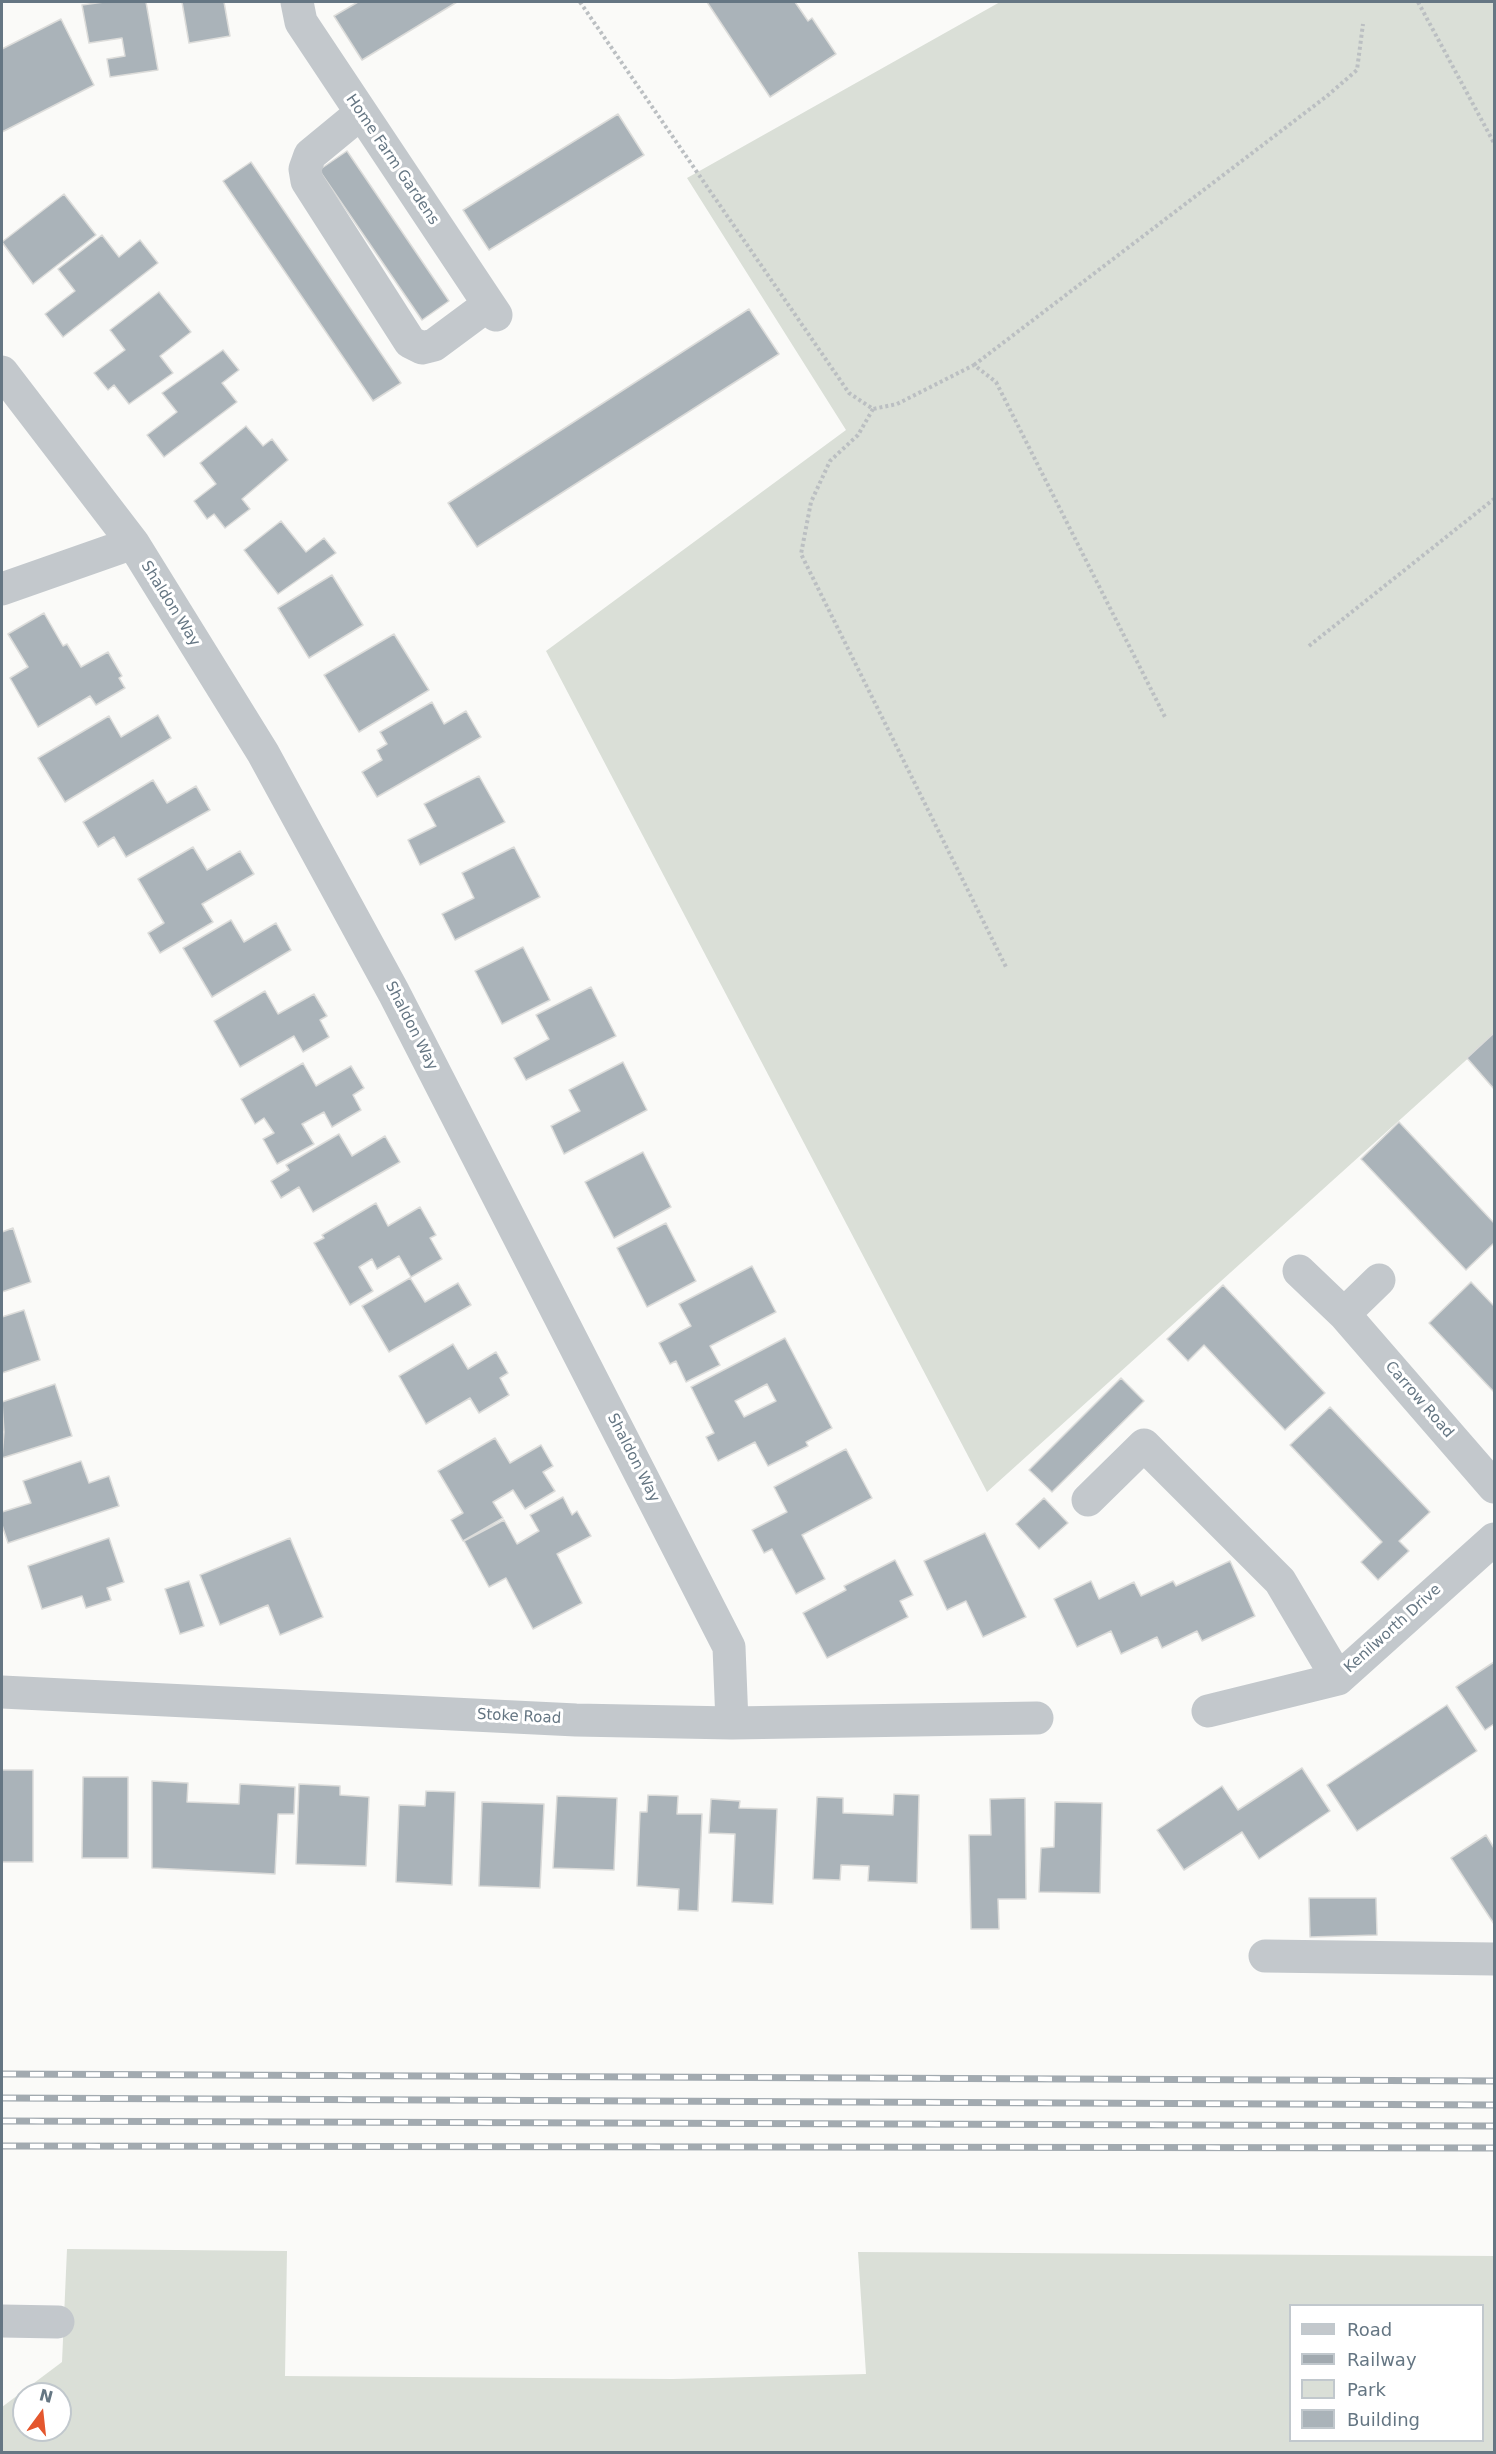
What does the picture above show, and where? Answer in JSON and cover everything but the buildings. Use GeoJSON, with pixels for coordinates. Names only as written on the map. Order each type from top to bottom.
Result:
{"type":"FeatureCollection","features":[{"type":"Feature","properties":{"kind":"street","name":"Home Farm Gardens"},"geometry":{"type":"LineString","coordinates":[[297,2],[301,22],[492,310],[434,345],[422,348],[410,342],[307,181],[304,169],[310,155],[361,113]]}},
{"type":"Feature","properties":{"kind":"street","name":"Shaldon Way"},"geometry":{"type":"LineString","coordinates":[[2,372],[133,543],[263,753],[394,993],[729,1647],[732,1723]]}},
{"type":"Feature","properties":{"kind":"street"},"geometry":{"type":"LineString","coordinates":[[2,588],[133,543]]}},
{"type":"Feature","properties":{"kind":"street","name":"Carrow Road"},"geometry":{"type":"LineString","coordinates":[[1299,1271],[1344,1314],[1494,1486]]}},
{"type":"Feature","properties":{"kind":"street"},"geometry":{"type":"LineString","coordinates":[[1344,1314],[1379,1280]]}},
{"type":"Feature","properties":{"kind":"street"},"geometry":{"type":"LineString","coordinates":[[1088,1500],[1144,1445],[1280,1581],[1338,1679]]}},
{"type":"Feature","properties":{"kind":"street","name":"Kenilworth Drive"},"geometry":{"type":"LineString","coordinates":[[1208,1711],[1338,1679],[1494,1539]]}},
{"type":"Feature","properties":{"kind":"street","name":"Stoke Road"},"geometry":{"type":"LineString","coordinates":[[2,1692],[576,1720],[732,1723],[1037,1718]]}},
{"type":"Feature","properties":{"kind":"street"},"geometry":{"type":"LineString","coordinates":[[1265,1956],[1494,1959]]}},
{"type":"Feature","properties":{"kind":"street"},"geometry":{"type":"LineString","coordinates":[[2,2321],[58,2322]]}},
{"type":"Feature","properties":{"kind":"path"},"geometry":{"type":"LineString","coordinates":[[580,2],[849,393],[873,409],[897,404],[975,365],[1327,96],[1357,70],[1363,24]]}},
{"type":"Feature","properties":{"kind":"path"},"geometry":{"type":"LineString","coordinates":[[1418,2],[1494,143]]}},
{"type":"Feature","properties":{"kind":"path"},"geometry":{"type":"LineString","coordinates":[[975,365],[996,382],[1166,717]]}},
{"type":"Feature","properties":{"kind":"path"},"geometry":{"type":"LineString","coordinates":[[873,409],[858,435],[830,461],[811,502],[801,554],[1006,967]]}},
{"type":"Feature","properties":{"kind":"path"},"geometry":{"type":"LineString","coordinates":[[1309,646],[1494,499]]}},
{"type":"Feature","properties":{"kind":"green space"},"geometry":{"type":"Polygon","coordinates":[[[1000,2],[1494,2],[1494,1035],[987,1492],[546,651],[846,430],[687,178],[1000,2]]]}},
{"type":"Feature","properties":{"kind":"green space"},"geometry":{"type":"Polygon","coordinates":[[[67,2249],[287,2251],[285,2376],[673,2379],[866,2374],[858,2252],[1494,2256],[1494,2452],[2,2452],[2,2407],[12,2400],[12,2442],[72,2442],[72,2382],[35,2382],[62,2362],[67,2249]]]}},
{"type":"Feature","properties":{"kind":"railway"},"geometry":{"type":"LineString","coordinates":[[2,2074],[1494,2081]]}},
{"type":"Feature","properties":{"kind":"railway"},"geometry":{"type":"LineString","coordinates":[[2,2098],[1494,2105]]}},
{"type":"Feature","properties":{"kind":"railway"},"geometry":{"type":"LineString","coordinates":[[2,2121],[1494,2126]]}},
{"type":"Feature","properties":{"kind":"railway"},"geometry":{"type":"LineString","coordinates":[[2,2146],[1494,2148]]}}]}
